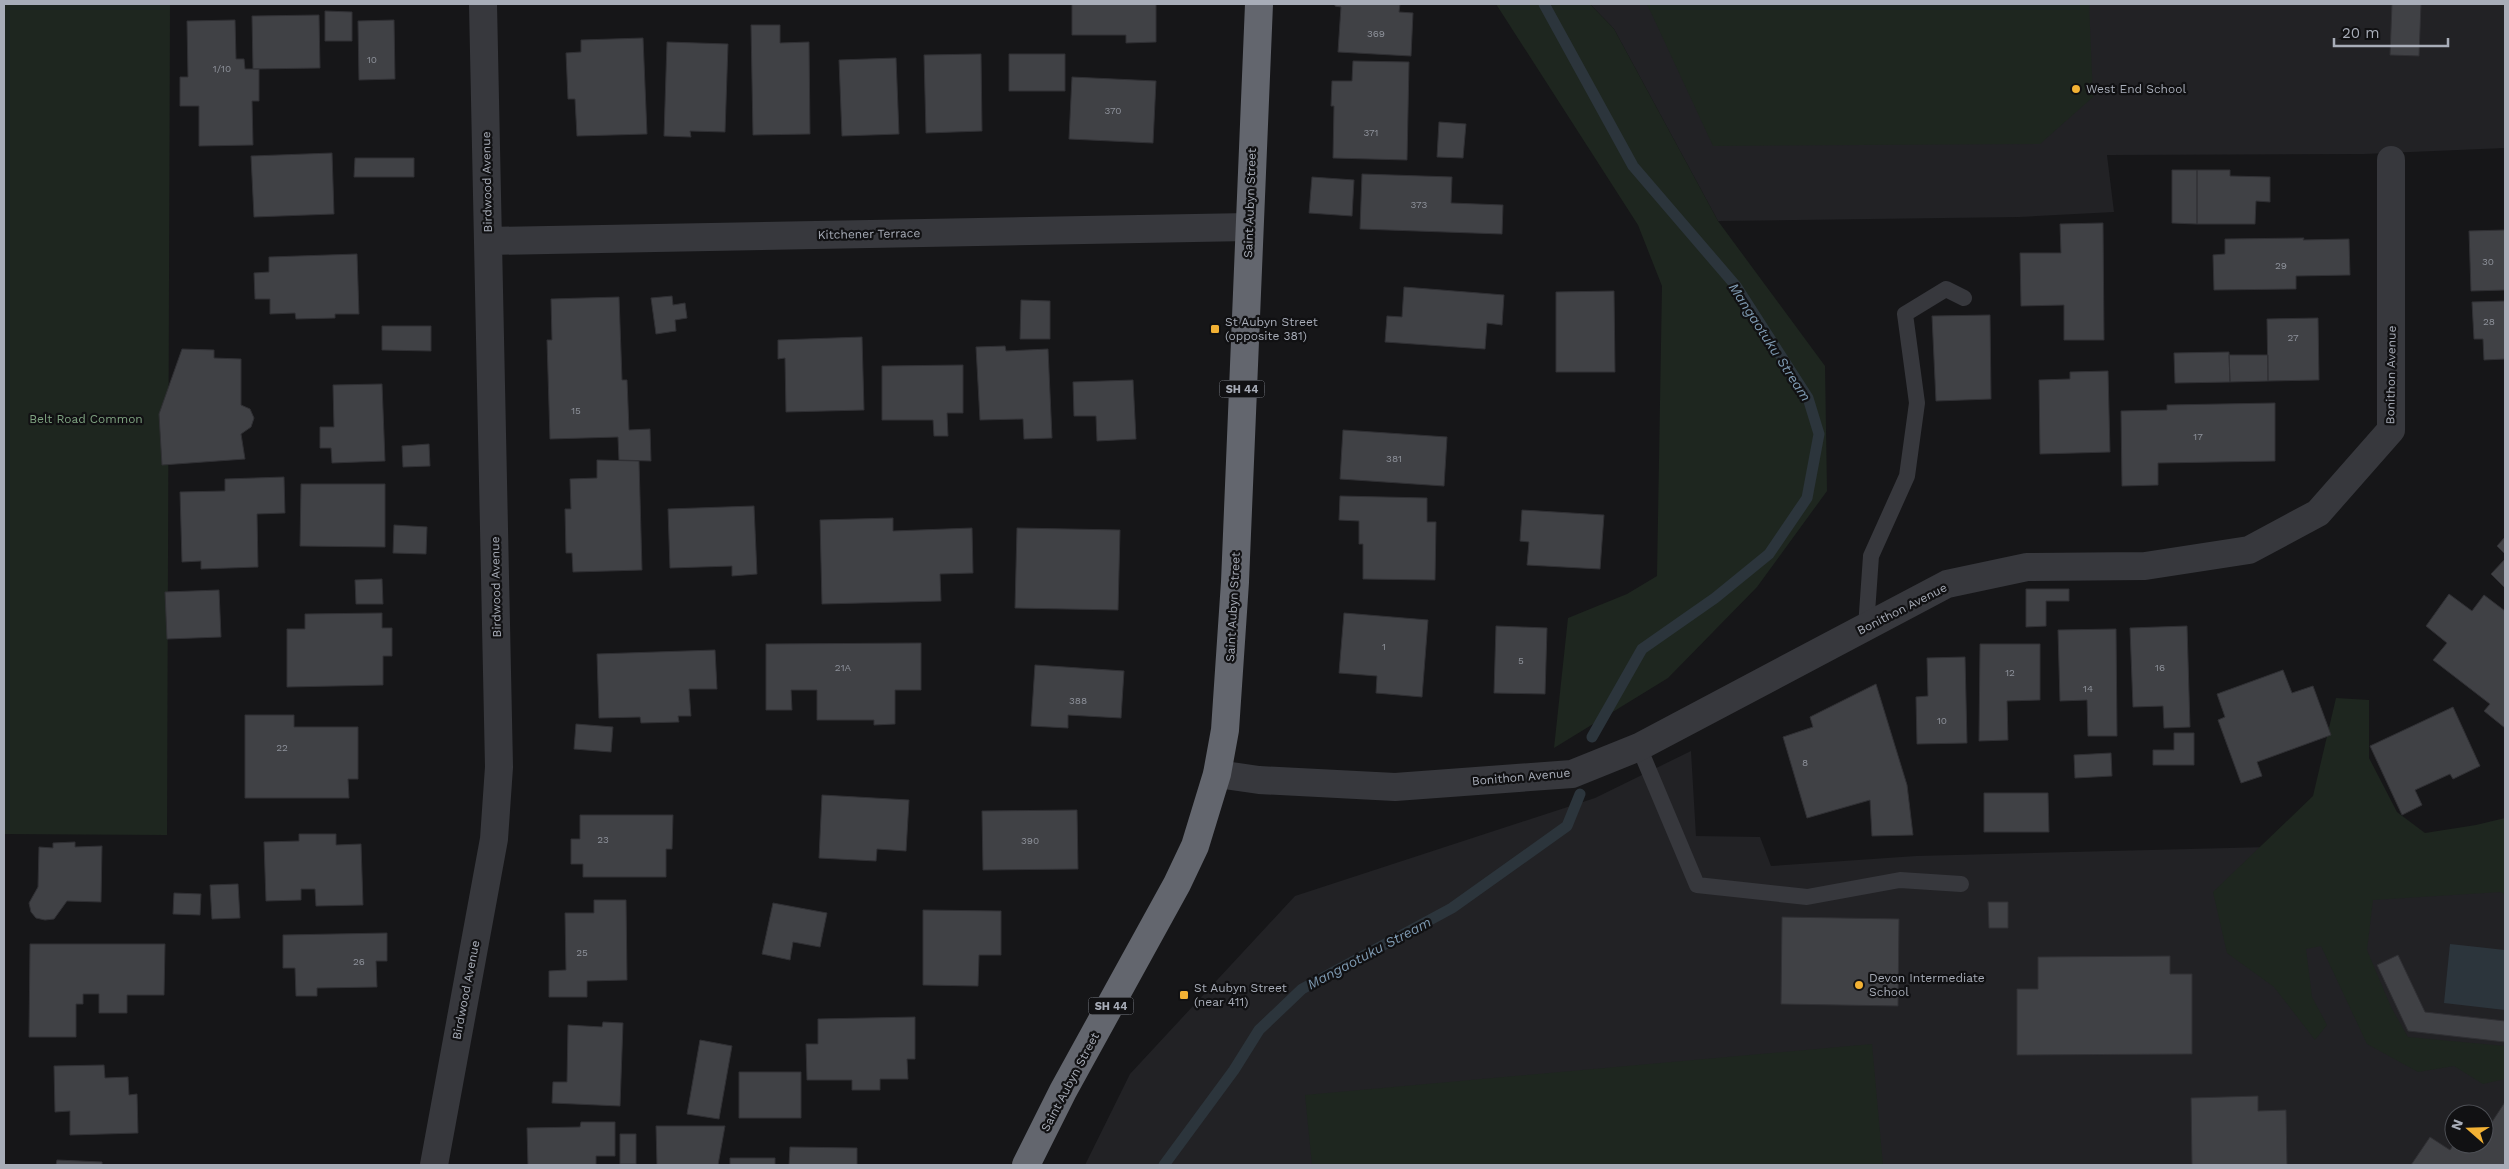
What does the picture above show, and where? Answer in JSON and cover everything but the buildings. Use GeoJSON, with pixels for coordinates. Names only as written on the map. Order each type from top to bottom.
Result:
{"type":"FeatureCollection","features":[{"type":"Feature","properties":{"kind":"highway","name":"Saint Aubyn Street"},"geometry":{"type":"LineString","coordinates":[[1026,1165],[1063,1091],[1177,884],[1195,846],[1217,774],[1225,730],[1235,582],[1248,227],[1259,4]]}},
{"type":"Feature","properties":{"kind":"street","name":"Birdwood Avenue"},"geometry":{"type":"LineString","coordinates":[[434,1165],[494,840],[499,767],[483,4]]}},
{"type":"Feature","properties":{"kind":"street","name":"Bonithon Avenue"},"geometry":{"type":"LineString","coordinates":[[1217,774],[1259,780],[1395,787],[1572,774],[1639,747],[1947,584],[2027,567],[2145,566],[2248,550],[2318,513],[2391,430],[2391,160]]}},
{"type":"Feature","properties":{"kind":"street","name":"Kitchener Terrace"},"geometry":{"type":"LineString","coordinates":[[489,241],[1248,227]]}},
{"type":"Feature","properties":{"kind":"lane"},"geometry":{"type":"LineString","coordinates":[[1866,627],[1871,556],[1907,476],[1917,403],[1905,314],[1946,289],[1964,298]]}},
{"type":"Feature","properties":{"kind":"lane"},"geometry":{"type":"LineString","coordinates":[[1639,747],[1697,885],[1807,897],[1900,880],[1961,884]]}},
{"type":"Feature","properties":{"kind":"shaded area","name":"West End School"},"geometry":{"type":"Polygon","coordinates":[[[1590,4],[2505,4],[2505,148],[2364,154],[2107,155],[2114,212],[2019,217],[1718,221],[1614,29],[1590,4]]]}},
{"type":"Feature","properties":{"kind":"shaded area","name":"Devon Intermediate School"},"geometry":{"type":"Polygon","coordinates":[[[1691,751],[1696,836],[1760,837],[1771,866],[1916,856],[2505,841],[2505,1165],[1085,1165],[1130,1074],[1295,896],[1595,798],[1691,751]]]}},
{"type":"Feature","properties":{"kind":"shaded area"},"geometry":{"type":"Polygon","coordinates":[[[2450,944],[2505,950],[2505,1010],[2444,1003],[2450,944]]]}},
{"type":"Feature","properties":{"kind":"green space","name":"Belt Road Common"},"geometry":{"type":"Polygon","coordinates":[[[4,4],[170,4],[167,835],[4,834],[4,4]]]}},
{"type":"Feature","properties":{"kind":"green space"},"geometry":{"type":"Polygon","coordinates":[[[1496,4],[1590,4],[1614,29],[1718,221],[1825,366],[1827,491],[1757,587],[1668,678],[1554,748],[1568,618],[1627,594],[1657,576],[1662,286],[1638,225],[1496,4]]]}},
{"type":"Feature","properties":{"kind":"green space"},"geometry":{"type":"Polygon","coordinates":[[[1647,4],[2089,4],[2093,97],[2040,144],[1713,146],[1647,4]]]}},
{"type":"Feature","properties":{"kind":"green space"},"geometry":{"type":"Polygon","coordinates":[[[2336,698],[2369,700],[2369,758],[2397,812],[2425,833],[2476,825],[2505,818],[2505,895],[2501,892],[2373,900],[2367,950],[2391,1007],[2408,1037],[2505,1046],[2505,1079],[2483,1084],[2454,1066],[2418,1072],[2367,1044],[2321,946],[2306,949],[2312,997],[2327,1025],[2315,1040],[2274,987],[2227,953],[2213,892],[2313,796],[2336,698]]]}},
{"type":"Feature","properties":{"kind":"green space"},"geometry":{"type":"Polygon","coordinates":[[[1872,1044],[1883,1165],[1312,1165],[1305,1095],[1872,1044]]]}},
{"type":"Feature","properties":{"kind":"waterway","name":"Mangaotuku Stream"},"geometry":{"type":"LineString","coordinates":[[1544,4],[1633,166],[1736,286],[1808,398],[1819,434],[1807,498],[1769,554],[1715,598],[1642,649],[1592,737]]}},
{"type":"Feature","properties":{"kind":"waterway","name":"Mangaotuku Stream"},"geometry":{"type":"LineString","coordinates":[[1164,1165],[1234,1070],[1259,1030],[1302,989],[1452,908],[1567,826],[1580,794]]}},
{"type":"Feature","properties":{"kind":"place","name":"West End School"},"geometry":{"type":"Point","coordinates":[2076,89]}},
{"type":"Feature","properties":{"kind":"place","name":"St Aubyn Street (opposite 381)"},"geometry":{"type":"Point","coordinates":[1215,329]}},
{"type":"Feature","properties":{"kind":"place","name":"Devon Intermediate School"},"geometry":{"type":"Point","coordinates":[1859,985]}},
{"type":"Feature","properties":{"kind":"place","name":"St Aubyn Street (near 411)"},"geometry":{"type":"Point","coordinates":[1184,995]}}]}
